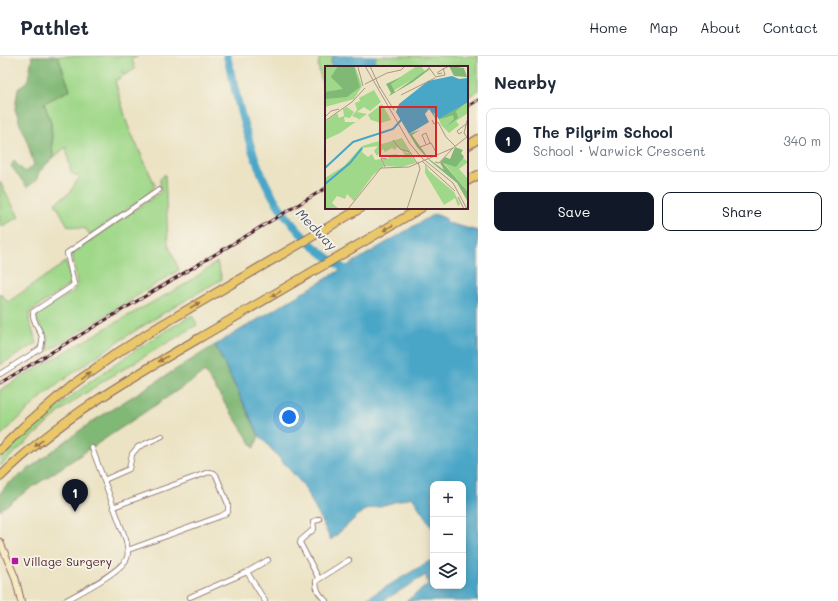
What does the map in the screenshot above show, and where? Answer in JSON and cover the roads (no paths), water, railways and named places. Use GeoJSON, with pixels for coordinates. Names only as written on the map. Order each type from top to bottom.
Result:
{"type":"FeatureCollection","features":[{"type":"Feature","properties":{"kind":"highway"},"geometry":{"type":"LineString","coordinates":[[468,145],[478,139]]}},
{"type":"Feature","properties":{"kind":"highway"},"geometry":{"type":"LineString","coordinates":[[468,180],[478,175]]}},
{"type":"Feature","properties":{"kind":"highway"},"geometry":{"type":"LineString","coordinates":[[0,450],[23,427],[72,385],[114,355],[149,332],[359,209]]}},
{"type":"Feature","properties":{"kind":"highway"},"geometry":{"type":"LineString","coordinates":[[0,477],[13,464],[69,418],[89,404],[419,209]]}},
{"type":"Feature","properties":{"kind":"street"},"geometry":{"type":"LineString","coordinates":[[0,374],[40,349],[43,344],[41,333],[33,319],[33,312],[74,284],[67,253],[159,190]]}},
{"type":"Feature","properties":{"kind":"street"},"geometry":{"type":"LineString","coordinates":[[104,480],[124,473],[129,469],[132,454],[138,447],[162,436]]}},
{"type":"Feature","properties":{"kind":"street"},"geometry":{"type":"LineString","coordinates":[[65,601],[119,568],[126,559],[128,550],[126,540],[92,448]]}},
{"type":"Feature","properties":{"kind":"street"},"geometry":{"type":"LineString","coordinates":[[113,507],[209,472],[216,475],[225,494],[229,507],[226,514],[128,550]]}},
{"type":"Feature","properties":{"kind":"street"},"geometry":{"type":"LineString","coordinates":[[319,519],[312,522],[314,529],[301,540],[300,543],[319,579]]}},
{"type":"Feature","properties":{"kind":"street"},"geometry":{"type":"LineString","coordinates":[[0,542],[15,576],[20,601]]}},
{"type":"Feature","properties":{"kind":"street"},"geometry":{"type":"LineString","coordinates":[[190,597],[247,572],[268,560]]}},
{"type":"Feature","properties":{"kind":"street"},"geometry":{"type":"LineString","coordinates":[[326,601],[316,588],[316,581],[349,560]]}},
{"type":"Feature","properties":{"kind":"street"},"geometry":{"type":"LineString","coordinates":[[247,572],[265,601]]}},
{"type":"Feature","properties":{"kind":"water"},"geometry":{"type":"Polygon","coordinates":[[[333,56],[376,56],[374,66],[332,66],[331,62],[333,56]]]}},
{"type":"Feature","properties":{"kind":"water"},"geometry":{"type":"Polygon","coordinates":[[[434,214],[445,218],[448,223],[478,231],[478,601],[406,601],[428,585],[426,575],[383,601],[365,601],[364,600],[430,561],[430,589],[466,589],[466,481],[430,481],[430,524],[412,497],[363,511],[331,540],[304,486],[259,435],[215,345],[434,214]]]}},
{"type":"Feature","properties":{"kind":"waterway","name":"Medway"},"geometry":{"type":"LineString","coordinates":[[227,56],[251,146],[264,180],[272,195],[297,229],[317,249],[328,258],[352,273]]}},
{"type":"Feature","properties":{"kind":"railway"},"geometry":{"type":"LineString","coordinates":[[468,106],[478,100]]}},
{"type":"Feature","properties":{"kind":"railway"},"geometry":{"type":"LineString","coordinates":[[0,383],[325,189]]}},
{"type":"Feature","properties":{"kind":"place","name":"The Pilgrim School"},"geometry":{"type":"Point","coordinates":[75,512]}},
{"type":"Feature","properties":{"kind":"place","name":"Village Surgery"},"geometry":{"type":"Point","coordinates":[15,561]}}]}
